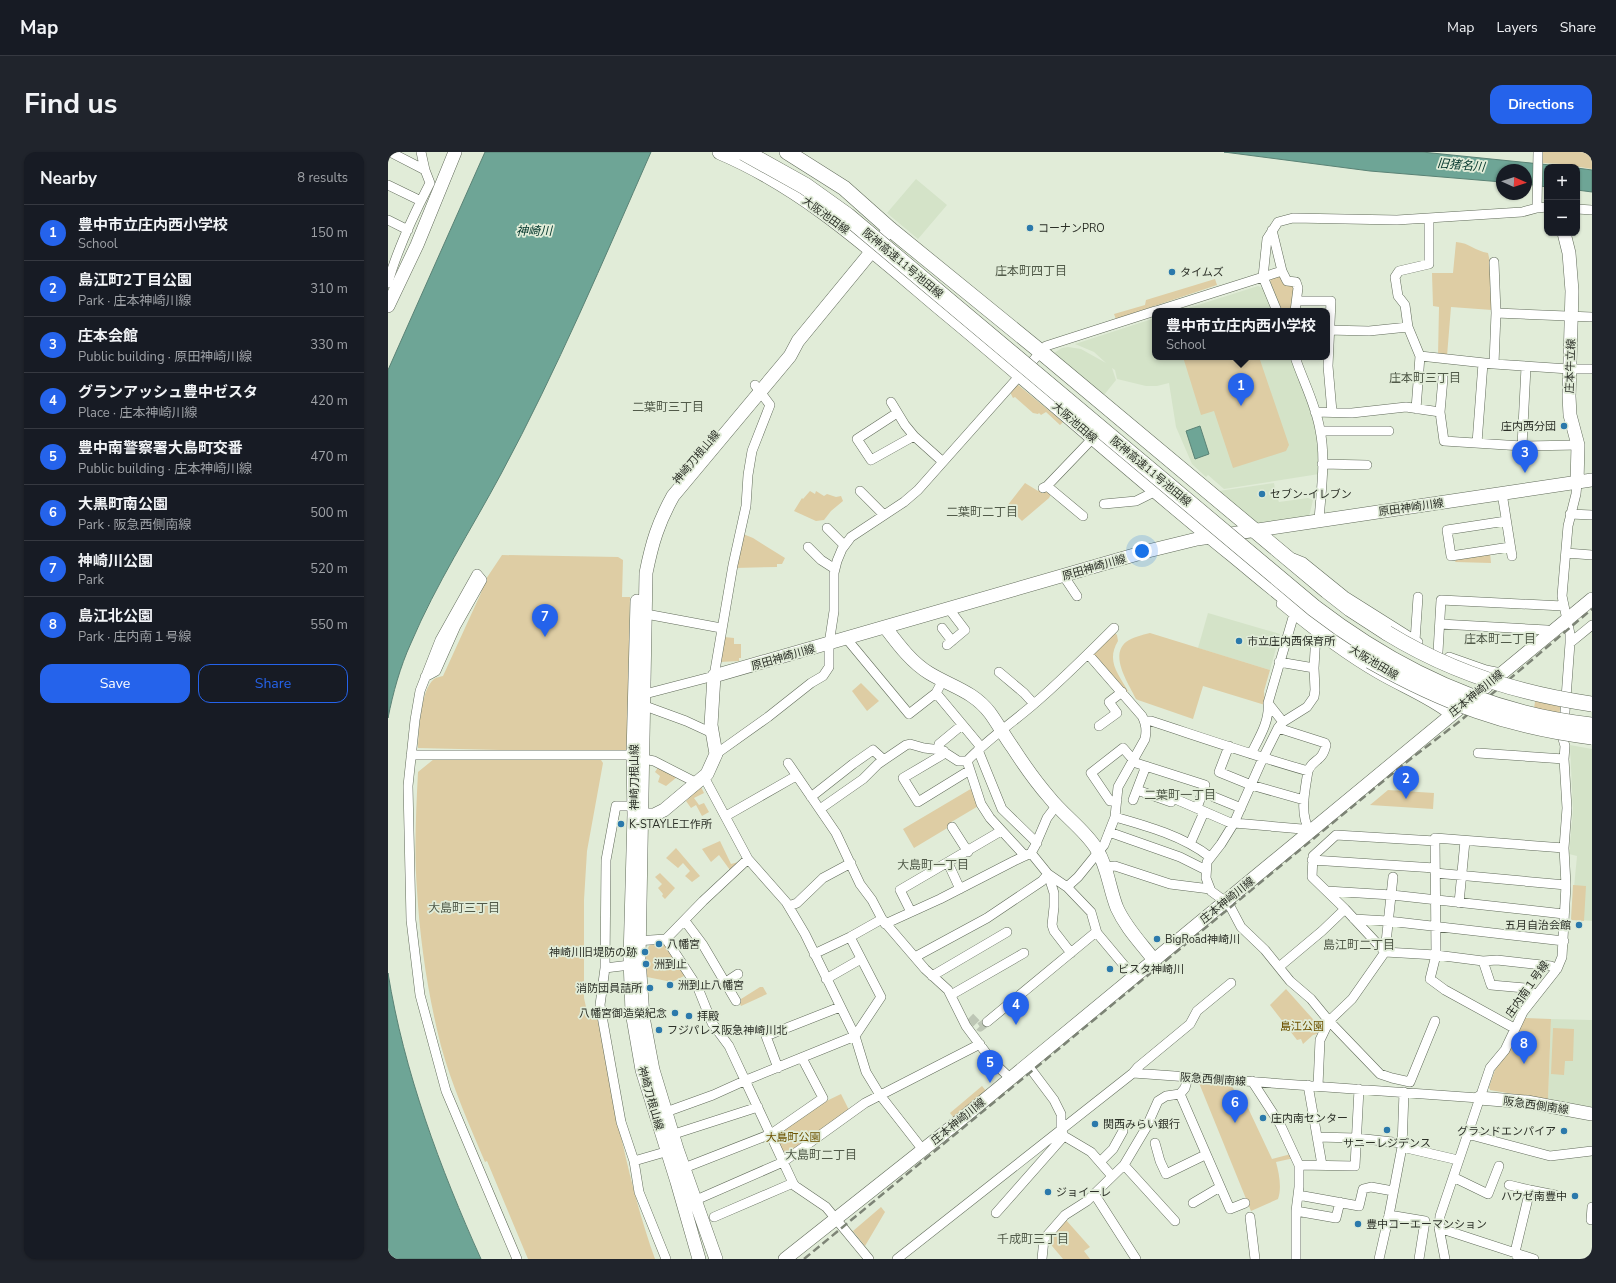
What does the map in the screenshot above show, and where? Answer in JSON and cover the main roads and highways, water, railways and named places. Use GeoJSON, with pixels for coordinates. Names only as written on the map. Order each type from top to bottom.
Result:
{"type":"FeatureCollection","features":[{"type":"Feature","properties":{"kind":"highway","name":"阪神高速11号池田線"},"geometry":{"type":"LineString","coordinates":[[744,152],[805,186],[847,216],[1314,608],[1358,640],[1405,668],[1451,690],[1522,714],[1592,726]]}},
{"type":"Feature","properties":{"kind":"highway","name":"阪神高速11号池田線"},"geometry":{"type":"LineString","coordinates":[[765,152],[809,177],[853,208],[1320,599],[1364,632],[1409,659],[1460,682],[1523,703],[1544,708],[1592,715]]}},
{"type":"Feature","properties":{"kind":"main road","name":"大阪池田線"},"geometry":{"type":"LineString","coordinates":[[720,152],[794,191],[872,250],[1210,536],[1325,630],[1370,661],[1419,688],[1468,708],[1534,727],[1592,737]]}},
{"type":"Feature","properties":{"kind":"main road"},"geometry":{"type":"LineString","coordinates":[[787,152],[818,170],[844,188],[890,228],[1350,609],[1387,633],[1444,663],[1486,680],[1535,694],[1592,704]]}},
{"type":"Feature","properties":{"kind":"water","name":"神崎川"},"geometry":{"type":"Polygon","coordinates":[[[485,152],[651,152],[579,314],[522,435],[431,600],[421,621],[400,671],[388,718],[388,370],[485,152]]]}},
{"type":"Feature","properties":{"kind":"water","name":"旧猪名川"},"geometry":{"type":"Polygon","coordinates":[[[1224,152],[1422,152],[1544,164],[1544,187],[1532,185],[1532,164],[1496,164],[1496,182],[1370,171],[1224,152]]]}},
{"type":"Feature","properties":{"kind":"water"},"geometry":{"type":"Polygon","coordinates":[[[1580,168],[1592,170],[1592,192],[1580,190],[1580,168]]]}},
{"type":"Feature","properties":{"kind":"water"},"geometry":{"type":"Polygon","coordinates":[[[1200,426],[1209,454],[1195,459],[1186,431],[1200,426]]]}},
{"type":"Feature","properties":{"kind":"water"},"geometry":{"type":"Polygon","coordinates":[[[388,973],[404,1047],[425,1119],[451,1190],[481,1259],[388,1259],[388,973]]]}},
{"type":"Feature","properties":{"kind":"tunnel"},"geometry":{"type":"LineString","coordinates":[[970,1017],[980,1027],[987,1022]]}},
{"type":"Feature","properties":{"kind":"railway"},"geometry":{"type":"LineString","coordinates":[[804,1259],[1404,764],[1460,721],[1592,609]]}},
{"type":"Feature","properties":{"kind":"place","name":"コーナンPRO"},"geometry":{"type":"Point","coordinates":[1030,228]}},
{"type":"Feature","properties":{"kind":"place","name":"タイムズ"},"geometry":{"type":"Point","coordinates":[1172,272]}},
{"type":"Feature","properties":{"kind":"place","name":"豊中市立庄内西小学校"},"geometry":{"type":"Point","coordinates":[1241,406]}},
{"type":"Feature","properties":{"kind":"place","name":"庄内西分団"},"geometry":{"type":"Point","coordinates":[1564,426]}},
{"type":"Feature","properties":{"kind":"place","name":"庄本会館"},"geometry":{"type":"Point","coordinates":[1525,473]}},
{"type":"Feature","properties":{"kind":"place","name":"セブン-イレブン"},"geometry":{"type":"Point","coordinates":[1262,494]}},
{"type":"Feature","properties":{"kind":"place","name":"神崎川公園"},"geometry":{"type":"Point","coordinates":[545,637]}},
{"type":"Feature","properties":{"kind":"place","name":"市立庄内西保育所"},"geometry":{"type":"Point","coordinates":[1239,641]}},
{"type":"Feature","properties":{"kind":"place","name":"島江町2丁目公園"},"geometry":{"type":"Point","coordinates":[1406,799]}},
{"type":"Feature","properties":{"kind":"place","name":"K-STAYLE工作所"},"geometry":{"type":"Point","coordinates":[621,824]}},
{"type":"Feature","properties":{"kind":"place","name":"五月自治会館"},"geometry":{"type":"Point","coordinates":[1579,925]}},
{"type":"Feature","properties":{"kind":"place","name":"BigRoad神崎川"},"geometry":{"type":"Point","coordinates":[1157,939]}},
{"type":"Feature","properties":{"kind":"place","name":"八幡宮"},"geometry":{"type":"Point","coordinates":[659,944]}},
{"type":"Feature","properties":{"kind":"place","name":"神崎川旧堤防の跡"},"geometry":{"type":"Point","coordinates":[645,952]}},
{"type":"Feature","properties":{"kind":"place","name":"洲到止"},"geometry":{"type":"Point","coordinates":[646,964]}},
{"type":"Feature","properties":{"kind":"place","name":"ビスタ神崎川"},"geometry":{"type":"Point","coordinates":[1110,969]}},
{"type":"Feature","properties":{"kind":"place","name":"洲到止八幡宮"},"geometry":{"type":"Point","coordinates":[670,985]}},
{"type":"Feature","properties":{"kind":"place","name":"消防団員詰所"},"geometry":{"type":"Point","coordinates":[650,988]}},
{"type":"Feature","properties":{"kind":"place","name":"八幡宮御造榮紀念"},"geometry":{"type":"Point","coordinates":[675,1013]}},
{"type":"Feature","properties":{"kind":"place","name":"拝殿"},"geometry":{"type":"Point","coordinates":[689,1016]}},
{"type":"Feature","properties":{"kind":"place","name":"グランアッシュ豊中ゼスタ"},"geometry":{"type":"Point","coordinates":[1016,1025]}},
{"type":"Feature","properties":{"kind":"place","name":"フジパレス阪急神崎川北"},"geometry":{"type":"Point","coordinates":[659,1030]}},
{"type":"Feature","properties":{"kind":"place","name":"島江北公園"},"geometry":{"type":"Point","coordinates":[1524,1064]}},
{"type":"Feature","properties":{"kind":"place","name":"豊中南警察署大島町交番"},"geometry":{"type":"Point","coordinates":[990,1083]}},
{"type":"Feature","properties":{"kind":"place","name":"庄内南センター"},"geometry":{"type":"Point","coordinates":[1263,1118]}},
{"type":"Feature","properties":{"kind":"place","name":"大黒町南公園"},"geometry":{"type":"Point","coordinates":[1235,1123]}},
{"type":"Feature","properties":{"kind":"place","name":"関西みらい銀行"},"geometry":{"type":"Point","coordinates":[1095,1124]}},
{"type":"Feature","properties":{"kind":"place","name":"サニーレジデンス"},"geometry":{"type":"Point","coordinates":[1387,1130]}},
{"type":"Feature","properties":{"kind":"place","name":"グランドエンパイア"},"geometry":{"type":"Point","coordinates":[1564,1131]}},
{"type":"Feature","properties":{"kind":"place","name":"ジョイーレ"},"geometry":{"type":"Point","coordinates":[1048,1192]}},
{"type":"Feature","properties":{"kind":"place","name":"ハウゼ南豊中"},"geometry":{"type":"Point","coordinates":[1575,1196]}},
{"type":"Feature","properties":{"kind":"place","name":"豊中コーエーマンション"},"geometry":{"type":"Point","coordinates":[1358,1224]}},
{"type":"Feature","properties":{"kind":"district","name":"庄本町四丁目"},"geometry":{"type":"Point","coordinates":[1031,271]}},
{"type":"Feature","properties":{"kind":"district","name":"庄本町三丁目"},"geometry":{"type":"Point","coordinates":[1425,378]}},
{"type":"Feature","properties":{"kind":"district","name":"二葉町三丁目"},"geometry":{"type":"Point","coordinates":[668,407]}},
{"type":"Feature","properties":{"kind":"district","name":"二葉町二丁目"},"geometry":{"type":"Point","coordinates":[982,512]}},
{"type":"Feature","properties":{"kind":"district","name":"庄本町二丁目"},"geometry":{"type":"Point","coordinates":[1500,639]}},
{"type":"Feature","properties":{"kind":"district","name":"二葉町一丁目"},"geometry":{"type":"Point","coordinates":[1180,795]}},
{"type":"Feature","properties":{"kind":"district","name":"大島町一丁目"},"geometry":{"type":"Point","coordinates":[933,865]}},
{"type":"Feature","properties":{"kind":"district","name":"大島町三丁目"},"geometry":{"type":"Point","coordinates":[464,908]}},
{"type":"Feature","properties":{"kind":"district","name":"島江町二丁目"},"geometry":{"type":"Point","coordinates":[1359,945]}},
{"type":"Feature","properties":{"kind":"district","name":"大島町二丁目"},"geometry":{"type":"Point","coordinates":[821,1155]}},
{"type":"Feature","properties":{"kind":"district","name":"千成町三丁目"},"geometry":{"type":"Point","coordinates":[1033,1239]}},
{"type":"Feature","properties":{"kind":"park label","name":"島江公園"},"geometry":{"type":"Point","coordinates":[1302,1026]}},
{"type":"Feature","properties":{"kind":"park label","name":"大島町公園"},"geometry":{"type":"Point","coordinates":[793,1137]}}]}
